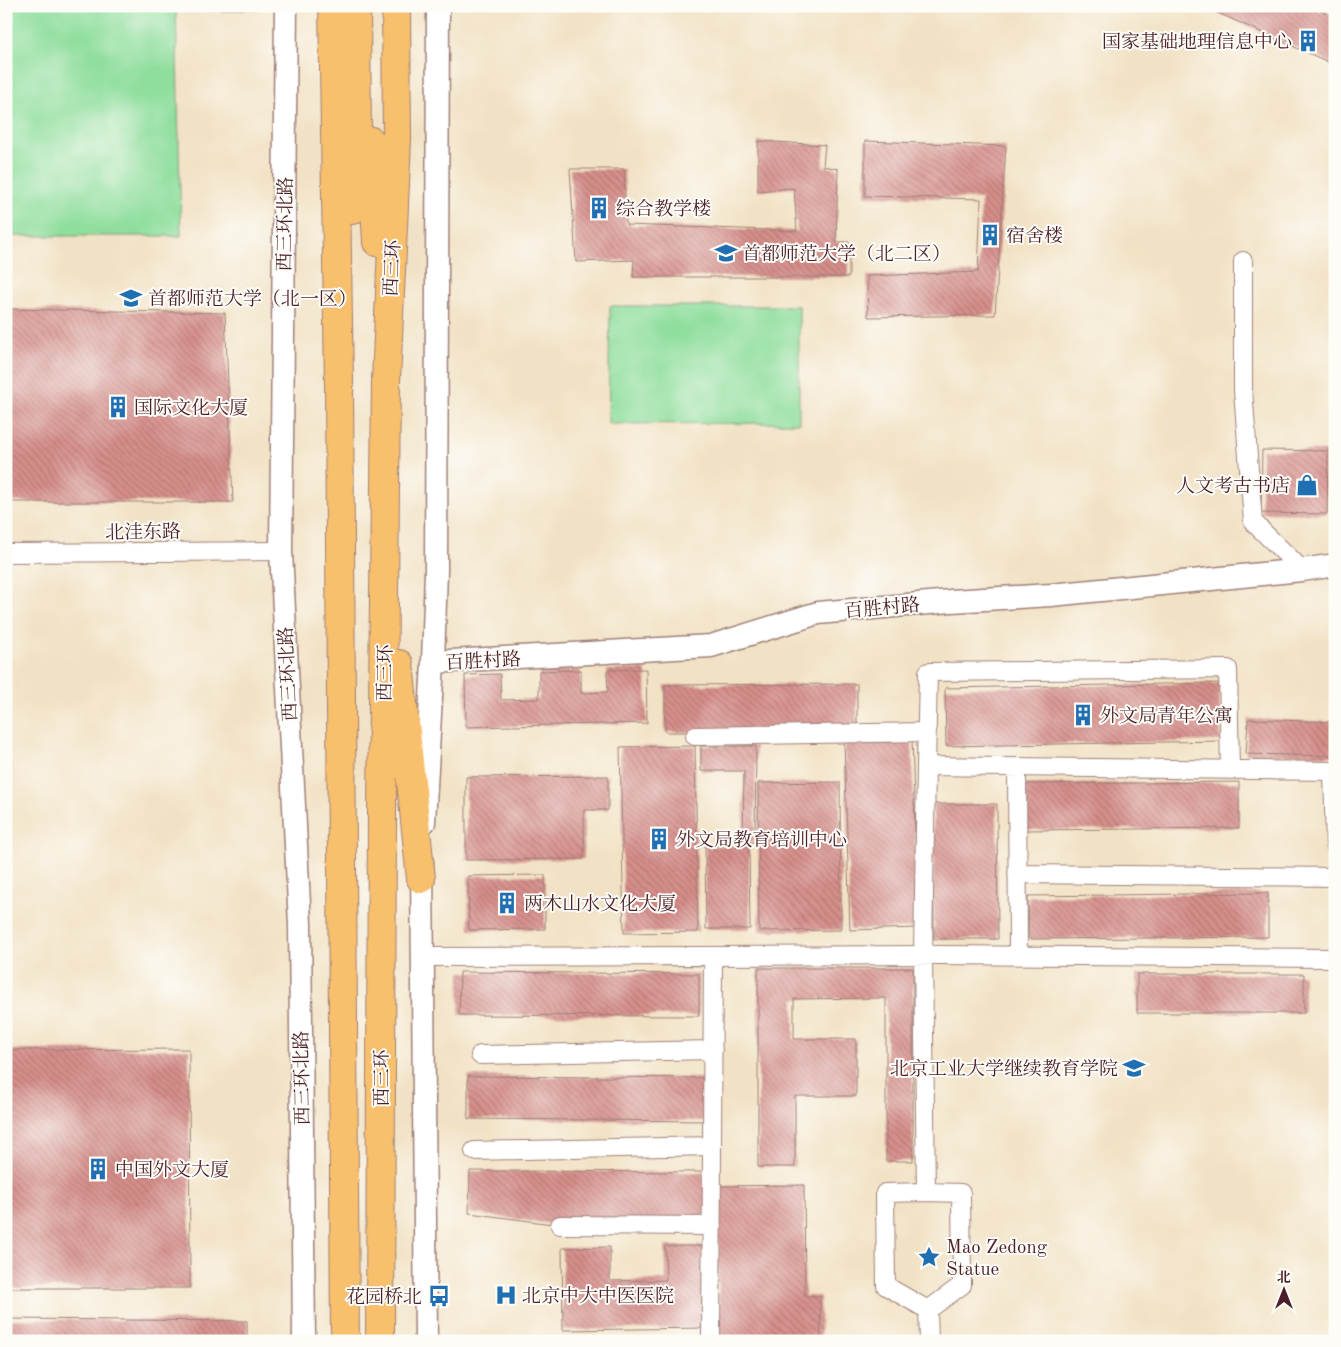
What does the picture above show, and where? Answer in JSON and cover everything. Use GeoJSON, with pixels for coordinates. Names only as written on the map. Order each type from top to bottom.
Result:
{"type":"FeatureCollection","features":[{"type":"Feature","properties":{"kind":"highway","name":"西三环"},"geometry":{"type":"LineString","coordinates":[[333,6],[339,383],[345,1341]]}},
{"type":"Feature","properties":{"kind":"highway"},"geometry":{"type":"LineString","coordinates":[[356,6],[364,140],[386,381]]}},
{"type":"Feature","properties":{"kind":"highway"},"geometry":{"type":"LineString","coordinates":[[339,383],[364,140],[371,6]]}},
{"type":"Feature","properties":{"kind":"highway","name":"西三环"},"geometry":{"type":"LineString","coordinates":[[380,1341],[386,381],[397,139],[396,6]]}},
{"type":"Feature","properties":{"kind":"highway"},"geometry":{"type":"LineString","coordinates":[[385,538],[421,879]]}},
{"type":"Feature","properties":{"kind":"street","name":"西三环北路"},"geometry":{"type":"LineString","coordinates":[[286,6],[281,552],[300,924],[304,1341]]}},
{"type":"Feature","properties":{"kind":"street"},"geometry":{"type":"LineString","coordinates":[[426,1341],[421,879],[436,571],[438,6]]}},
{"type":"Feature","properties":{"kind":"street"},"geometry":{"type":"LineString","coordinates":[[1243,261],[1244,390],[1252,522],[1302,570]]}},
{"type":"Feature","properties":{"kind":"street","name":"北洼东路"},"geometry":{"type":"LineString","coordinates":[[6,554],[281,552]]}},
{"type":"Feature","properties":{"kind":"street","name":"百胜村路"},"geometry":{"type":"LineString","coordinates":[[433,662],[712,646],[818,612],[951,601],[1051,596],[1335,565]]}},
{"type":"Feature","properties":{"kind":"street"},"geometry":{"type":"LineString","coordinates":[[926,1192],[923,955],[928,672],[1228,669],[1230,770]]}},
{"type":"Feature","properties":{"kind":"street"},"geometry":{"type":"LineString","coordinates":[[695,736],[927,732]]}},
{"type":"Feature","properties":{"kind":"street"},"geometry":{"type":"LineString","coordinates":[[926,766],[1333,772],[1335,845]]}},
{"type":"Feature","properties":{"kind":"street"},"geometry":{"type":"LineString","coordinates":[[1017,768],[1018,956]]}},
{"type":"Feature","properties":{"kind":"street"},"geometry":{"type":"LineString","coordinates":[[1017,874],[1335,877]]}},
{"type":"Feature","properties":{"kind":"street"},"geometry":{"type":"LineString","coordinates":[[422,957],[923,955],[1335,958]]}},
{"type":"Feature","properties":{"kind":"street"},"geometry":{"type":"LineString","coordinates":[[711,1341],[713,956]]}},
{"type":"Feature","properties":{"kind":"street"},"geometry":{"type":"LineString","coordinates":[[480,1055],[713,1050]]}},
{"type":"Feature","properties":{"kind":"street"},"geometry":{"type":"LineString","coordinates":[[474,1151],[712,1146]]}},
{"type":"Feature","properties":{"kind":"street"},"geometry":{"type":"LineString","coordinates":[[885,1193],[961,1193],[962,1285],[928,1310],[886,1286],[885,1193]]}},
{"type":"Feature","properties":{"kind":"street"},"geometry":{"type":"LineString","coordinates":[[560,1225],[712,1226]]}},
{"type":"Feature","properties":{"kind":"street"},"geometry":{"type":"LineString","coordinates":[[928,1310],[929,1341]]}},
{"type":"Feature","properties":{"kind":"green space"},"geometry":{"type":"Polygon","coordinates":[[[6,6],[176,6],[181,236],[6,236],[6,6]]]}},
{"type":"Feature","properties":{"kind":"green space"},"geometry":{"type":"Polygon","coordinates":[[[610,306],[799,306],[799,423],[608,424],[610,306]]]}},
{"type":"Feature","properties":{"kind":"building"},"geometry":{"type":"Polygon","coordinates":[[[180,6],[257,6],[257,9],[180,9],[180,6]]]}},
{"type":"Feature","properties":{"kind":"building","name":"国家基础地理信息中心"},"geometry":{"type":"Polygon","coordinates":[[[1207,6],[1310,6],[1335,17],[1335,65],[1207,8],[1207,6]]]}},
{"type":"Feature","properties":{"kind":"building","name":"综合教学楼"},"geometry":{"type":"Polygon","coordinates":[[[758,141],[825,145],[823,166],[838,169],[836,242],[849,242],[849,277],[633,277],[634,260],[576,262],[570,169],[624,169],[626,225],[797,231],[794,188],[758,191],[758,141]]]}},
{"type":"Feature","properties":{"kind":"building","name":"宿舍楼"},"geometry":{"type":"Polygon","coordinates":[[[865,141],[1006,146],[995,315],[868,317],[867,276],[978,272],[981,199],[865,196],[865,141]]]}},
{"type":"Feature","properties":{"kind":"building","name":"国际文化大厦"},"geometry":{"type":"Polygon","coordinates":[[[6,309],[225,313],[233,502],[6,502],[6,309]]]}},
{"type":"Feature","properties":{"kind":"building"},"geometry":{"type":"Polygon","coordinates":[[[1262,450],[1328,451],[1327,514],[1261,513],[1262,450]]]}},
{"type":"Feature","properties":{"kind":"building"},"geometry":{"type":"Polygon","coordinates":[[[646,669],[647,723],[466,727],[465,675],[500,674],[501,700],[539,699],[539,671],[581,670],[581,693],[608,692],[607,670],[646,669]]]}},
{"type":"Feature","properties":{"kind":"building","name":"外文局青年公寓"},"geometry":{"type":"Polygon","coordinates":[[[1219,683],[1221,741],[946,746],[945,688],[1219,683]]]}},
{"type":"Feature","properties":{"kind":"building"},"geometry":{"type":"Polygon","coordinates":[[[857,684],[857,732],[665,732],[665,685],[857,684]]]}},
{"type":"Feature","properties":{"kind":"building"},"geometry":{"type":"Polygon","coordinates":[[[1248,719],[1335,722],[1335,756],[1246,754],[1248,719]]]}},
{"type":"Feature","properties":{"kind":"building"},"geometry":{"type":"Polygon","coordinates":[[[912,738],[918,928],[850,930],[844,740],[912,738]]]}},
{"type":"Feature","properties":{"kind":"building","name":"外文局教育培训中心"},"geometry":{"type":"Polygon","coordinates":[[[695,746],[698,932],[624,933],[620,747],[695,746]]]}},
{"type":"Feature","properties":{"kind":"building"},"geometry":{"type":"Polygon","coordinates":[[[701,746],[756,746],[755,842],[743,842],[744,771],[701,771],[701,746]]]}},
{"type":"Feature","properties":{"kind":"building"},"geometry":{"type":"Polygon","coordinates":[[[608,776],[608,810],[584,810],[584,859],[466,860],[466,777],[608,776]]]}},
{"type":"Feature","properties":{"kind":"building"},"geometry":{"type":"Polygon","coordinates":[[[840,782],[841,930],[759,931],[758,783],[840,782]]]}},
{"type":"Feature","properties":{"kind":"building"},"geometry":{"type":"Polygon","coordinates":[[[1239,782],[1239,828],[1025,830],[1024,784],[1239,782]]]}},
{"type":"Feature","properties":{"kind":"building"},"geometry":{"type":"Polygon","coordinates":[[[933,804],[997,804],[998,939],[934,939],[933,804]]]}},
{"type":"Feature","properties":{"kind":"building"},"geometry":{"type":"Polygon","coordinates":[[[705,846],[749,846],[750,929],[706,929],[705,846]]]}},
{"type":"Feature","properties":{"kind":"building","name":"两木山水文化大厦"},"geometry":{"type":"Polygon","coordinates":[[[545,875],[545,929],[469,930],[468,876],[545,875]]]}},
{"type":"Feature","properties":{"kind":"building"},"geometry":{"type":"Polygon","coordinates":[[[1268,893],[1268,937],[1029,939],[1028,896],[1268,893]]]}},
{"type":"Feature","properties":{"kind":"building"},"geometry":{"type":"Polygon","coordinates":[[[758,968],[913,968],[913,1161],[886,1161],[886,998],[794,999],[794,1039],[856,1039],[856,1096],[795,1096],[795,1167],[758,1167],[758,968]]]}},
{"type":"Feature","properties":{"kind":"building"},"geometry":{"type":"Polygon","coordinates":[[[460,972],[699,974],[699,1016],[459,1015],[460,972]]]}},
{"type":"Feature","properties":{"kind":"building"},"geometry":{"type":"Polygon","coordinates":[[[1137,974],[1304,974],[1304,1013],[1137,1013],[1137,974]]]}},
{"type":"Feature","properties":{"kind":"building","name":"中国外文大厦"},"geometry":{"type":"Polygon","coordinates":[[[189,1049],[190,1288],[6,1288],[6,1050],[189,1049]]]}},
{"type":"Feature","properties":{"kind":"building"},"geometry":{"type":"Polygon","coordinates":[[[468,1076],[708,1078],[708,1121],[468,1119],[468,1076]]]}},
{"type":"Feature","properties":{"kind":"building"},"geometry":{"type":"Polygon","coordinates":[[[470,1171],[709,1172],[712,1226],[560,1225],[469,1213],[470,1171]]]}},
{"type":"Feature","properties":{"kind":"building"},"geometry":{"type":"Polygon","coordinates":[[[804,1185],[805,1296],[820,1296],[821,1341],[719,1341],[717,1186],[804,1185]]]}},
{"type":"Feature","properties":{"kind":"building"},"geometry":{"type":"Polygon","coordinates":[[[665,1246],[706,1246],[706,1328],[563,1330],[562,1248],[610,1247],[610,1281],[666,1280],[665,1246]]]}},
{"type":"Feature","properties":{"kind":"building"},"geometry":{"type":"Polygon","coordinates":[[[8,1319],[247,1321],[247,1341],[8,1341],[8,1319]]]}},
{"type":"Feature","properties":{"kind":"place","name":"国家基础地理信息中心"},"geometry":{"type":"Point","coordinates":[1308,41]}},
{"type":"Feature","properties":{"kind":"place","name":"综合教学楼"},"geometry":{"type":"Point","coordinates":[599,208]}},
{"type":"Feature","properties":{"kind":"place","name":"宿舍楼"},"geometry":{"type":"Point","coordinates":[990,235]}},
{"type":"Feature","properties":{"kind":"place","name":"首都师范大学（北二区）"},"geometry":{"type":"Point","coordinates":[726,253]}},
{"type":"Feature","properties":{"kind":"place","name":"首都师范大学（北一区）"},"geometry":{"type":"Point","coordinates":[131,298]}},
{"type":"Feature","properties":{"kind":"place","name":"国际文化大厦"},"geometry":{"type":"Point","coordinates":[118,407]}},
{"type":"Feature","properties":{"kind":"place","name":"人文考古书店"},"geometry":{"type":"Point","coordinates":[1307,485]}},
{"type":"Feature","properties":{"kind":"place","name":"外文局青年公寓"},"geometry":{"type":"Point","coordinates":[1083,715]}},
{"type":"Feature","properties":{"kind":"place","name":"外文局教育培训中心"},"geometry":{"type":"Point","coordinates":[659,839]}},
{"type":"Feature","properties":{"kind":"place","name":"两木山水文化大厦"},"geometry":{"type":"Point","coordinates":[507,903]}},
{"type":"Feature","properties":{"kind":"place","name":"北京工业大学继续教育学院"},"geometry":{"type":"Point","coordinates":[1134,1068]}},
{"type":"Feature","properties":{"kind":"place","name":"中国外文大厦"},"geometry":{"type":"Point","coordinates":[98,1169]}},
{"type":"Feature","properties":{"kind":"place","name":"Mao Zedong Statue"},"geometry":{"type":"Point","coordinates":[929,1257]}},
{"type":"Feature","properties":{"kind":"place","name":"北京中大中医医院"},"geometry":{"type":"Point","coordinates":[506,1295]}},
{"type":"Feature","properties":{"kind":"place","name":"花园桥北"},"geometry":{"type":"Point","coordinates":[439,1296]}}]}
